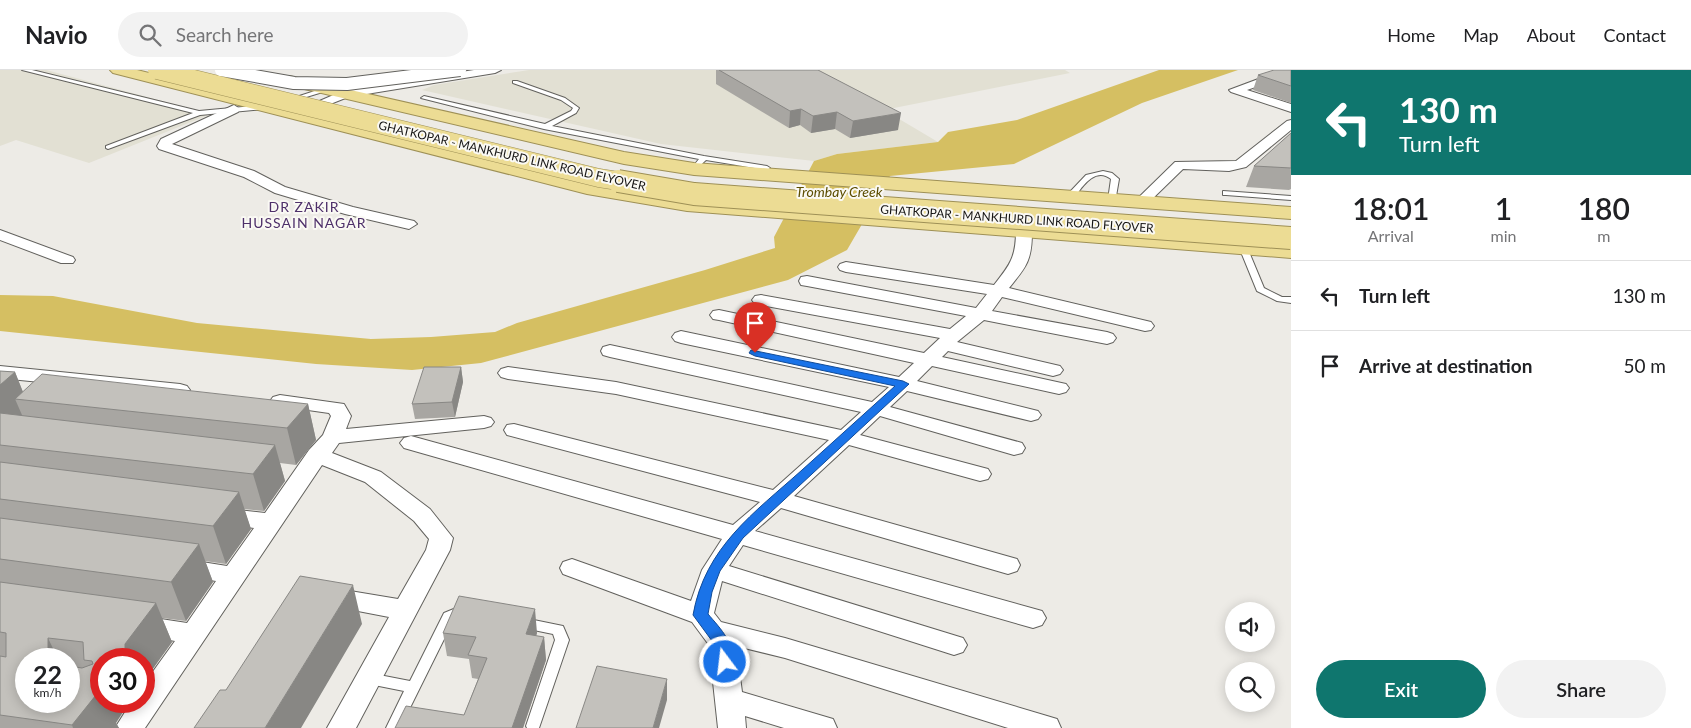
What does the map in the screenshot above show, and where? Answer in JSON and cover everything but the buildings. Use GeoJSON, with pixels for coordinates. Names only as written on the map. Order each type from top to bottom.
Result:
{"type":"FeatureCollection","features":[{"type":"Feature","properties":{"kind":"highway"},"geometry":{"type":"LineString","coordinates":[[118,70],[587,188],[687,206],[1291,251]]}},
{"type":"Feature","properties":{"kind":"highway","name":"GHATKOPAR - MANKHURD LINK ROAD FLYOVER"},"geometry":{"type":"LineString","coordinates":[[157,70],[599,178],[675,192],[746,200],[1291,238]]}},
{"type":"Feature","properties":{"kind":"highway","name":"GHATKOPAR - MANKHURD LINK ROAD FLYOVER"},"geometry":{"type":"LineString","coordinates":[[212,70],[615,166],[703,180],[1291,222]]}},
{"type":"Feature","properties":{"kind":"highway"},"geometry":{"type":"LineString","coordinates":[[239,70],[618,156],[699,164],[789,178],[1141,202],[1260,199],[1291,212]]}},
{"type":"Feature","properties":{"kind":"street"},"geometry":{"type":"LineString","coordinates":[[221,70],[294,83],[347,84],[460,70]]}},
{"type":"Feature","properties":{"kind":"street"},"geometry":{"type":"LineString","coordinates":[[385,87],[380,78],[384,76],[425,70]]}},
{"type":"Feature","properties":{"kind":"street"},"geometry":{"type":"LineString","coordinates":[[293,115],[345,94],[495,70]]}},
{"type":"Feature","properties":{"kind":"street"},"geometry":{"type":"LineString","coordinates":[[1291,77],[1277,75],[1236,90],[1291,108]]}},
{"type":"Feature","properties":{"kind":"street"},"geometry":{"type":"LineString","coordinates":[[234,109],[166,142],[164,146],[249,174],[280,190],[350,211],[409,224]]}},
{"type":"Feature","properties":{"kind":"street"},"geometry":{"type":"LineString","coordinates":[[1141,202],[1180,165],[1229,167],[1242,164],[1291,124]]}},
{"type":"Feature","properties":{"kind":"street"},"geometry":{"type":"LineString","coordinates":[[732,728],[722,643],[706,622],[704,592],[714,570],[738,534],[846,437],[942,346],[981,313],[1018,266],[1024,251],[1024,231]]}},
{"type":"Feature","properties":{"kind":"street"},"geometry":{"type":"LineString","coordinates":[[0,235],[67,260]]}},
{"type":"Feature","properties":{"kind":"street"},"geometry":{"type":"LineString","coordinates":[[846,267],[998,291],[1145,326]]}},
{"type":"Feature","properties":{"kind":"street"},"geometry":{"type":"LineString","coordinates":[[807,282],[1107,338]]}},
{"type":"Feature","properties":{"kind":"street"},"geometry":{"type":"LineString","coordinates":[[761,300],[942,346],[1053,370]]}},
{"type":"Feature","properties":{"kind":"street"},"geometry":{"type":"LineString","coordinates":[[718,315],[942,346],[1059,388]]}},
{"type":"Feature","properties":{"kind":"street"},"geometry":{"type":"LineString","coordinates":[[680,337],[903,384],[1031,415]]}},
{"type":"Feature","properties":{"kind":"street"},"geometry":{"type":"LineString","coordinates":[[610,351],[876,409],[1014,448]]}},
{"type":"Feature","properties":{"kind":"street"},"geometry":{"type":"LineString","coordinates":[[0,372],[76,378],[201,392]]}},
{"type":"Feature","properties":{"kind":"street"},"geometry":{"type":"LineString","coordinates":[[508,373],[616,388],[846,437],[980,474]]}},
{"type":"Feature","properties":{"kind":"street"},"geometry":{"type":"LineString","coordinates":[[56,396],[76,378]]}},
{"type":"Feature","properties":{"kind":"street"},"geometry":{"type":"LineString","coordinates":[[155,687],[341,416],[337,408],[259,399]]}},
{"type":"Feature","properties":{"kind":"street"},"geometry":{"type":"LineString","coordinates":[[309,460],[484,422]]}},
{"type":"Feature","properties":{"kind":"street"},"geometry":{"type":"LineString","coordinates":[[514,430],[778,498],[1008,564]]}},
{"type":"Feature","properties":{"kind":"street"},"geometry":{"type":"LineString","coordinates":[[411,444],[1033,618]]}},
{"type":"Feature","properties":{"kind":"street"},"geometry":{"type":"LineString","coordinates":[[309,460],[373,477],[422,515],[441,538],[438,550],[341,728]]}},
{"type":"Feature","properties":{"kind":"street"},"geometry":{"type":"LineString","coordinates":[[202,513],[270,522]]}},
{"type":"Feature","properties":{"kind":"street"},"geometry":{"type":"LineString","coordinates":[[164,566],[221,574]]}},
{"type":"Feature","properties":{"kind":"street"},"geometry":{"type":"LineString","coordinates":[[572,568],[706,622],[1047,728]]}},
{"type":"Feature","properties":{"kind":"street"},"geometry":{"type":"LineString","coordinates":[[714,570],[954,645]]}},
{"type":"Feature","properties":{"kind":"street"},"geometry":{"type":"LineString","coordinates":[[306,598],[319,595],[405,610]]}},
{"type":"Feature","properties":{"kind":"street"},"geometry":{"type":"LineString","coordinates":[[117,622],[185,632]]}},
{"type":"Feature","properties":{"kind":"street"},"geometry":{"type":"LineString","coordinates":[[730,700],[822,728]]}},
{"type":"Feature","properties":{"kind":"street"},"geometry":{"type":"LineString","coordinates":[[128,728],[138,713]]}},
{"type":"Feature","properties":{"kind":"lane"},"geometry":{"type":"LineString","coordinates":[[25,70],[198,113]]}},
{"type":"Feature","properties":{"kind":"lane"},"geometry":{"type":"LineString","coordinates":[[515,82],[563,99],[576,108],[574,112],[528,136]]}},
{"type":"Feature","properties":{"kind":"lane"},"geometry":{"type":"LineString","coordinates":[[108,148],[198,113],[264,107],[324,90]]}},
{"type":"Feature","properties":{"kind":"lane"},"geometry":{"type":"LineString","coordinates":[[424,98],[633,146],[699,164],[767,168]]}},
{"type":"Feature","properties":{"kind":"lane"},"geometry":{"type":"LineString","coordinates":[[618,156],[633,146]]}},
{"type":"Feature","properties":{"kind":"lane"},"geometry":{"type":"LineString","coordinates":[[1226,193],[1260,199],[1291,198]]}},
{"type":"Feature","properties":{"kind":"lane"},"geometry":{"type":"LineString","coordinates":[[1243,247],[1260,289],[1280,299],[1291,300]]}},
{"type":"Feature","properties":{"kind":"lane"},"geometry":{"type":"LineString","coordinates":[[393,728],[449,616],[464,610],[474,612]]}},
{"type":"Feature","properties":{"kind":"lane"},"geometry":{"type":"LineString","coordinates":[[511,620],[558,630],[562,640],[533,726]]}},
{"type":"Feature","properties":{"kind":"lane"},"geometry":{"type":"LineString","coordinates":[[368,679],[412,687]]}},
{"type":"Feature","properties":{"kind":"shaded area"},"geometry":{"type":"Polygon","coordinates":[[[0,70],[46,70],[211,114],[89,163],[16,140],[0,146],[0,70]]]}},
{"type":"Feature","properties":{"kind":"shaded area"},"geometry":{"type":"Polygon","coordinates":[[[529,70],[1065,70],[1070,73],[884,110],[938,142],[837,154],[814,161],[661,144],[422,90],[434,85],[529,70]]]}},
{"type":"Feature","properties":{"kind":"water","name":"Trombay Creek"},"geometry":{"type":"Polygon","coordinates":[[[1159,70],[1238,70],[1142,103],[1014,164],[890,176],[847,250],[788,280],[481,363],[412,370],[316,364],[0,331],[0,295],[53,296],[197,323],[371,339],[495,332],[517,323],[705,270],[775,248],[774,237],[814,161],[837,154],[938,142],[948,132],[1017,120],[1159,70]]]}},
{"type":"Feature","properties":{"kind":"district","name":"DR ZAKIR HUSSAIN NAGAR"},"geometry":{"type":"Point","coordinates":[304,216]}},
{"type":"Feature","properties":{"kind":"route"},"geometry":{"type":"LineString","coordinates":[[725,662],[722,643],[701,615],[704,592],[714,570],[738,534],[903,384],[755,353]]}}]}
